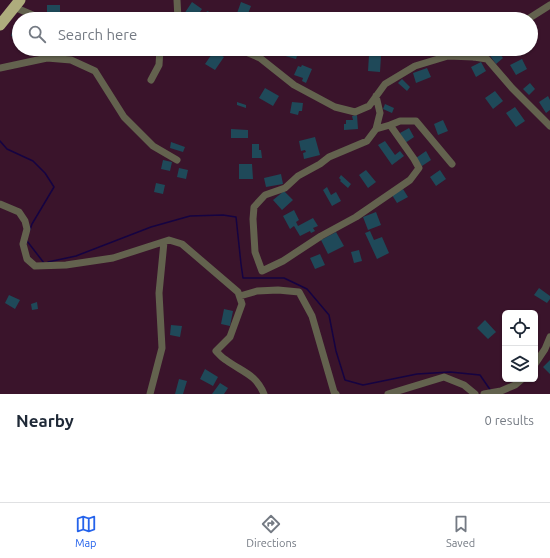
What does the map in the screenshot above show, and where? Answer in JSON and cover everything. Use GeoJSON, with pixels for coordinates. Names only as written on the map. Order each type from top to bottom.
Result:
{"type":"FeatureCollection","features":[{"type":"Feature","properties":{"kind":"highway"},"geometry":{"type":"LineString","coordinates":[[0,25],[17,3]]}},
{"type":"Feature","properties":{"kind":"street"},"geometry":{"type":"LineString","coordinates":[[177,0],[178,12]]}},
{"type":"Feature","properties":{"kind":"street"},"geometry":{"type":"LineString","coordinates":[[17,3],[31,12]]}},
{"type":"Feature","properties":{"kind":"street"},"geometry":{"type":"LineString","coordinates":[[538,13],[550,5]]}},
{"type":"Feature","properties":{"kind":"street"},"geometry":{"type":"LineString","coordinates":[[151,80],[159,65],[160,56]]}},
{"type":"Feature","properties":{"kind":"street"},"geometry":{"type":"LineString","coordinates":[[255,56],[294,85],[335,107],[355,112],[369,106],[385,84],[415,66],[448,56],[487,59],[512,88],[550,126]]}},
{"type":"Feature","properties":{"kind":"street"},"geometry":{"type":"LineString","coordinates":[[0,68],[47,58],[71,60],[95,71],[124,117],[153,146],[177,160]]}},
{"type":"Feature","properties":{"kind":"street"},"geometry":{"type":"LineString","coordinates":[[376,96],[380,113],[376,129],[367,141],[329,157],[320,164],[298,176],[285,188],[266,195],[254,208],[253,219],[255,252],[262,271],[283,261],[321,236],[356,217],[410,180],[419,168],[390,125]]}},
{"type":"Feature","properties":{"kind":"street"},"geometry":{"type":"LineString","coordinates":[[376,129],[400,121],[416,121],[452,164]]}},
{"type":"Feature","properties":{"kind":"street"},"geometry":{"type":"LineString","coordinates":[[0,204],[19,212],[25,221],[27,228],[23,244],[27,259],[35,266],[113,258],[168,240],[182,244],[238,292],[242,304],[230,337],[216,351],[225,360],[255,379],[264,394]]}},
{"type":"Feature","properties":{"kind":"street"},"geometry":{"type":"LineString","coordinates":[[150,394],[162,348],[159,293],[164,242]]}},
{"type":"Feature","properties":{"kind":"street"},"geometry":{"type":"LineString","coordinates":[[240,296],[257,291],[278,290],[299,292],[312,316],[334,392],[336,394]]}},
{"type":"Feature","properties":{"kind":"street"},"geometry":{"type":"LineString","coordinates":[[538,360],[546,349],[550,337]]}},
{"type":"Feature","properties":{"kind":"street"},"geometry":{"type":"LineString","coordinates":[[388,394],[444,377],[464,384],[474,394]]}},
{"type":"Feature","properties":{"kind":"street"},"geometry":{"type":"LineString","coordinates":[[486,393],[501,391],[518,382]]}},
{"type":"Feature","properties":{"kind":"building"},"geometry":{"type":"Polygon","coordinates":[[[192,2],[202,9],[200,12],[185,12],[192,2]]]}},
{"type":"Feature","properties":{"kind":"building"},"geometry":{"type":"Polygon","coordinates":[[[241,2],[251,6],[249,12],[237,12],[241,2]]]}},
{"type":"Feature","properties":{"kind":"building"},"geometry":{"type":"Polygon","coordinates":[[[47,5],[60,5],[60,12],[47,12],[47,5]]]}},
{"type":"Feature","properties":{"kind":"building"},"geometry":{"type":"Polygon","coordinates":[[[211,56],[224,57],[215,70],[205,64],[211,56]]]}},
{"type":"Feature","properties":{"kind":"building"},"geometry":{"type":"Polygon","coordinates":[[[286,56],[297,56],[296,59],[286,56]]]}},
{"type":"Feature","properties":{"kind":"building"},"geometry":{"type":"Polygon","coordinates":[[[369,56],[381,56],[380,72],[368,71],[369,56]]]}},
{"type":"Feature","properties":{"kind":"building"},"geometry":{"type":"Polygon","coordinates":[[[490,56],[502,56],[503,58],[496,64],[490,56]]]}},
{"type":"Feature","properties":{"kind":"building"},"geometry":{"type":"Polygon","coordinates":[[[522,59],[527,69],[516,75],[510,65],[522,59]]]}},
{"type":"Feature","properties":{"kind":"building"},"geometry":{"type":"Polygon","coordinates":[[[481,62],[486,71],[476,77],[471,67],[481,62]]]}},
{"type":"Feature","properties":{"kind":"building"},"geometry":{"type":"Polygon","coordinates":[[[302,65],[312,69],[306,83],[302,81],[303,78],[294,75],[298,66],[301,67],[302,65]]]}},
{"type":"Feature","properties":{"kind":"building"},"geometry":{"type":"Polygon","coordinates":[[[427,68],[431,77],[416,83],[413,73],[427,68]]]}},
{"type":"Feature","properties":{"kind":"building"},"geometry":{"type":"Polygon","coordinates":[[[402,79],[410,87],[407,91],[398,83],[402,79]]]}},
{"type":"Feature","properties":{"kind":"building"},"geometry":{"type":"Polygon","coordinates":[[[530,83],[535,89],[529,95],[523,89],[530,83]]]}},
{"type":"Feature","properties":{"kind":"building"},"geometry":{"type":"Polygon","coordinates":[[[265,88],[279,96],[273,106],[259,98],[265,88]]]}},
{"type":"Feature","properties":{"kind":"building"},"geometry":{"type":"Polygon","coordinates":[[[495,91],[503,101],[493,109],[485,98],[495,91]]]}},
{"type":"Feature","properties":{"kind":"building"},"geometry":{"type":"Polygon","coordinates":[[[548,96],[550,100],[550,110],[546,113],[539,102],[548,96]]]}},
{"type":"Feature","properties":{"kind":"building"},"geometry":{"type":"Polygon","coordinates":[[[237,102],[246,105],[246,108],[237,105],[237,102]]]}},
{"type":"Feature","properties":{"kind":"building"},"geometry":{"type":"Polygon","coordinates":[[[292,102],[303,103],[302,111],[299,111],[298,115],[290,113],[292,102]]]}},
{"type":"Feature","properties":{"kind":"building"},"geometry":{"type":"Polygon","coordinates":[[[385,104],[394,108],[392,113],[383,109],[385,104]]]}},
{"type":"Feature","properties":{"kind":"building"},"geometry":{"type":"Polygon","coordinates":[[[515,107],[525,121],[516,127],[506,113],[515,107]]]}},
{"type":"Feature","properties":{"kind":"building"},"geometry":{"type":"Polygon","coordinates":[[[357,115],[358,129],[344,130],[346,120],[353,120],[352,116],[357,115]]]}},
{"type":"Feature","properties":{"kind":"building"},"geometry":{"type":"Polygon","coordinates":[[[443,120],[448,131],[438,135],[434,124],[443,120]]]}},
{"type":"Feature","properties":{"kind":"building"},"geometry":{"type":"Polygon","coordinates":[[[409,128],[414,137],[405,143],[400,133],[409,128]]]}},
{"type":"Feature","properties":{"kind":"building"},"geometry":{"type":"Polygon","coordinates":[[[231,129],[248,130],[248,138],[231,138],[231,129]]]}},
{"type":"Feature","properties":{"kind":"building"},"geometry":{"type":"Polygon","coordinates":[[[315,137],[320,155],[304,159],[303,153],[306,152],[305,150],[301,151],[299,141],[315,137]]]}},
{"type":"Feature","properties":{"kind":"building"},"geometry":{"type":"Polygon","coordinates":[[[385,141],[395,155],[400,151],[404,156],[392,165],[378,145],[385,141]]]}},
{"type":"Feature","properties":{"kind":"building"},"geometry":{"type":"Polygon","coordinates":[[[171,142],[185,147],[183,152],[170,148],[171,142]]]}},
{"type":"Feature","properties":{"kind":"building"},"geometry":{"type":"Polygon","coordinates":[[[252,144],[259,144],[259,150],[261,150],[262,158],[252,158],[252,144]]]}},
{"type":"Feature","properties":{"kind":"building"},"geometry":{"type":"Polygon","coordinates":[[[426,151],[431,160],[422,166],[416,158],[426,151]]]}},
{"type":"Feature","properties":{"kind":"building"},"geometry":{"type":"Polygon","coordinates":[[[163,160],[172,162],[170,171],[161,169],[163,160]]]}},
{"type":"Feature","properties":{"kind":"building"},"geometry":{"type":"Polygon","coordinates":[[[239,164],[252,164],[253,179],[239,179],[239,164]]]}},
{"type":"Feature","properties":{"kind":"building"},"geometry":{"type":"Polygon","coordinates":[[[179,168],[188,170],[186,179],[177,177],[179,168]]]}},
{"type":"Feature","properties":{"kind":"building"},"geometry":{"type":"Polygon","coordinates":[[[366,170],[376,182],[368,188],[359,175],[366,170]]]}},
{"type":"Feature","properties":{"kind":"building"},"geometry":{"type":"Polygon","coordinates":[[[440,170],[446,179],[436,186],[430,177],[440,170]]]}},
{"type":"Feature","properties":{"kind":"building"},"geometry":{"type":"Polygon","coordinates":[[[281,174],[283,184],[266,187],[264,178],[281,174]]]}},
{"type":"Feature","properties":{"kind":"building"},"geometry":{"type":"Polygon","coordinates":[[[341,175],[351,184],[348,188],[340,181],[341,180],[339,178],[341,175]]]}},
{"type":"Feature","properties":{"kind":"building"},"geometry":{"type":"Polygon","coordinates":[[[156,183],[165,185],[163,194],[154,192],[156,183]]]}},
{"type":"Feature","properties":{"kind":"building"},"geometry":{"type":"Polygon","coordinates":[[[327,187],[331,195],[336,192],[341,201],[332,206],[323,190],[327,187]]]}},
{"type":"Feature","properties":{"kind":"building"},"geometry":{"type":"Polygon","coordinates":[[[403,189],[408,197],[397,203],[392,195],[403,189]]]}},
{"type":"Feature","properties":{"kind":"building"},"geometry":{"type":"Polygon","coordinates":[[[284,191],[293,200],[282,210],[273,200],[284,191]]]}},
{"type":"Feature","properties":{"kind":"building"},"geometry":{"type":"Polygon","coordinates":[[[294,210],[299,220],[296,222],[298,226],[313,218],[318,226],[313,228],[315,231],[311,233],[310,231],[300,236],[294,226],[290,229],[283,216],[294,210]]]}},
{"type":"Feature","properties":{"kind":"building"},"geometry":{"type":"Polygon","coordinates":[[[376,212],[381,225],[368,230],[363,217],[376,212]]]}},
{"type":"Feature","properties":{"kind":"building"},"geometry":{"type":"Polygon","coordinates":[[[370,231],[374,240],[382,237],[389,253],[377,259],[365,233],[370,231]]]}},
{"type":"Feature","properties":{"kind":"building"},"geometry":{"type":"Polygon","coordinates":[[[336,232],[344,246],[328,254],[321,240],[336,232]]]}},
{"type":"Feature","properties":{"kind":"building"},"geometry":{"type":"Polygon","coordinates":[[[359,250],[362,261],[354,263],[351,252],[359,250]]]}},
{"type":"Feature","properties":{"kind":"building"},"geometry":{"type":"Polygon","coordinates":[[[320,254],[325,265],[315,269],[310,258],[320,254]]]}},
{"type":"Feature","properties":{"kind":"building"},"geometry":{"type":"Polygon","coordinates":[[[539,288],[550,296],[547,303],[534,295],[539,288]]]}},
{"type":"Feature","properties":{"kind":"building"},"geometry":{"type":"Polygon","coordinates":[[[9,295],[20,300],[15,309],[5,303],[9,295]]]}},
{"type":"Feature","properties":{"kind":"building"},"geometry":{"type":"Polygon","coordinates":[[[37,302],[38,309],[32,310],[31,304],[37,302]]]}},
{"type":"Feature","properties":{"kind":"building"},"geometry":{"type":"Polygon","coordinates":[[[224,309],[233,311],[230,326],[221,324],[224,309]]]}},
{"type":"Feature","properties":{"kind":"building"},"geometry":{"type":"Polygon","coordinates":[[[485,320],[496,332],[488,339],[477,328],[485,320]]]}},
{"type":"Feature","properties":{"kind":"building"},"geometry":{"type":"Polygon","coordinates":[[[171,325],[182,326],[180,337],[170,335],[171,325]]]}},
{"type":"Feature","properties":{"kind":"building"},"geometry":{"type":"Polygon","coordinates":[[[550,360],[550,374],[543,367],[550,360]]]}},
{"type":"Feature","properties":{"kind":"building"},"geometry":{"type":"Polygon","coordinates":[[[205,369],[218,377],[213,386],[200,379],[205,369]]]}},
{"type":"Feature","properties":{"kind":"building"},"geometry":{"type":"Polygon","coordinates":[[[179,379],[187,381],[183,394],[175,394],[179,379]]]}},
{"type":"Feature","properties":{"kind":"building"},"geometry":{"type":"Polygon","coordinates":[[[220,383],[228,388],[224,394],[212,394],[220,383]]]}},
{"type":"Feature","properties":{"kind":"waterway"},"geometry":{"type":"LineString","coordinates":[[0,141],[7,149],[33,161],[45,173],[54,187],[30,230]]}},
{"type":"Feature","properties":{"kind":"waterway"},"geometry":{"type":"LineString","coordinates":[[48,262],[76,256],[151,227],[190,216],[223,215],[236,217],[243,278],[284,278],[307,289],[329,315],[336,351],[345,380],[363,385],[417,374],[450,372],[480,375],[491,391]]}},
{"type":"Feature","properties":{"kind":"waterway"},"geometry":{"type":"LineString","coordinates":[[27,241],[44,263]]}}]}
